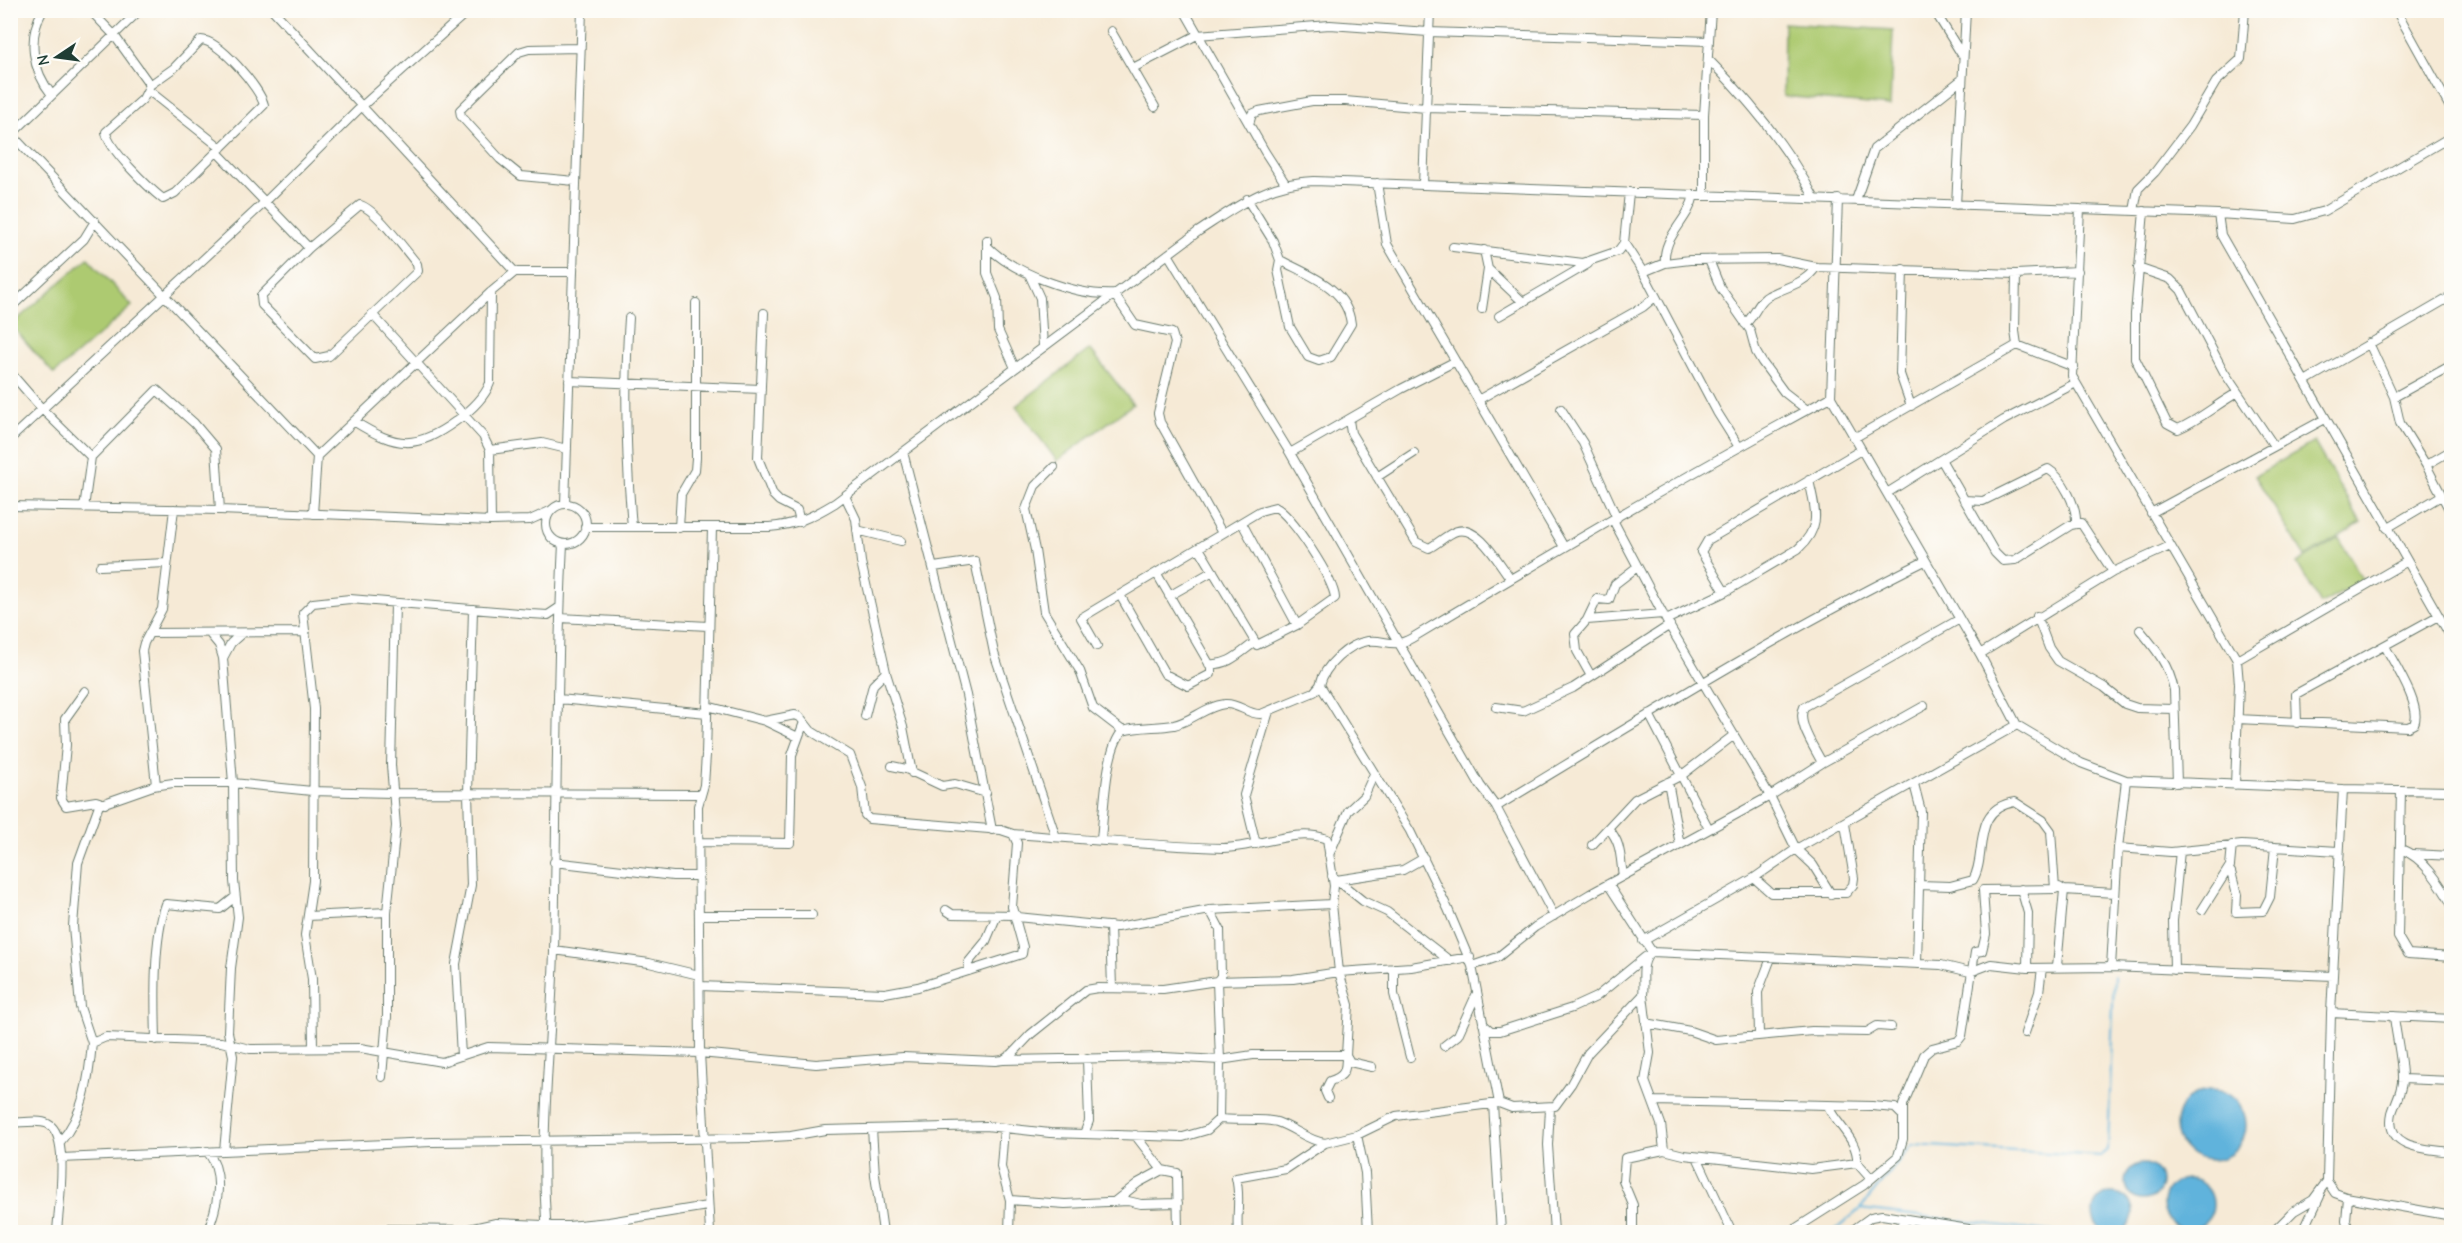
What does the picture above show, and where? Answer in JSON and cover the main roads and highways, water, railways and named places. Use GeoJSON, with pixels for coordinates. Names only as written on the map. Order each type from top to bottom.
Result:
{"type":"FeatureCollection","features":[{"type":"Feature","properties":{"kind":"water"},"geometry":{"type":"Polygon","coordinates":[[[2204,1090],[2218,1090],[2231,1096],[2240,1105],[2246,1118],[2244,1138],[2236,1150],[2218,1160],[2204,1160],[2191,1154],[2182,1145],[2176,1132],[2176,1118],[2182,1105],[2191,1096],[2204,1090]]]}},
{"type":"Feature","properties":{"kind":"water"},"geometry":{"type":"Polygon","coordinates":[[[2143,1164],[2155,1170],[2161,1182],[2155,1194],[2143,1200],[2131,1194],[2125,1182],[2131,1170],[2143,1164]]]}},
{"type":"Feature","properties":{"kind":"water"},"geometry":{"type":"Polygon","coordinates":[[[2183,1179],[2193,1179],[2206,1186],[2213,1199],[2213,1209],[2206,1222],[2193,1229],[2183,1229],[2174,1225],[2167,1218],[2163,1209],[2163,1199],[2167,1190],[2174,1183],[2183,1179]]]}},
{"type":"Feature","properties":{"kind":"water"},"geometry":{"type":"Polygon","coordinates":[[[2113,1193],[2127,1199],[2133,1213],[2127,1227],[2113,1233],[2099,1227],[2093,1213],[2099,1199],[2113,1193]]]}},
{"type":"Feature","properties":{"kind":"waterway"},"geometry":{"type":"LineString","coordinates":[[1860,1209],[1912,1145],[2101,1156],[2108,1150],[2114,976]]}},
{"type":"Feature","properties":{"kind":"waterway"},"geometry":{"type":"LineString","coordinates":[[1833,1232],[1860,1209],[2055,1232]]}}]}
